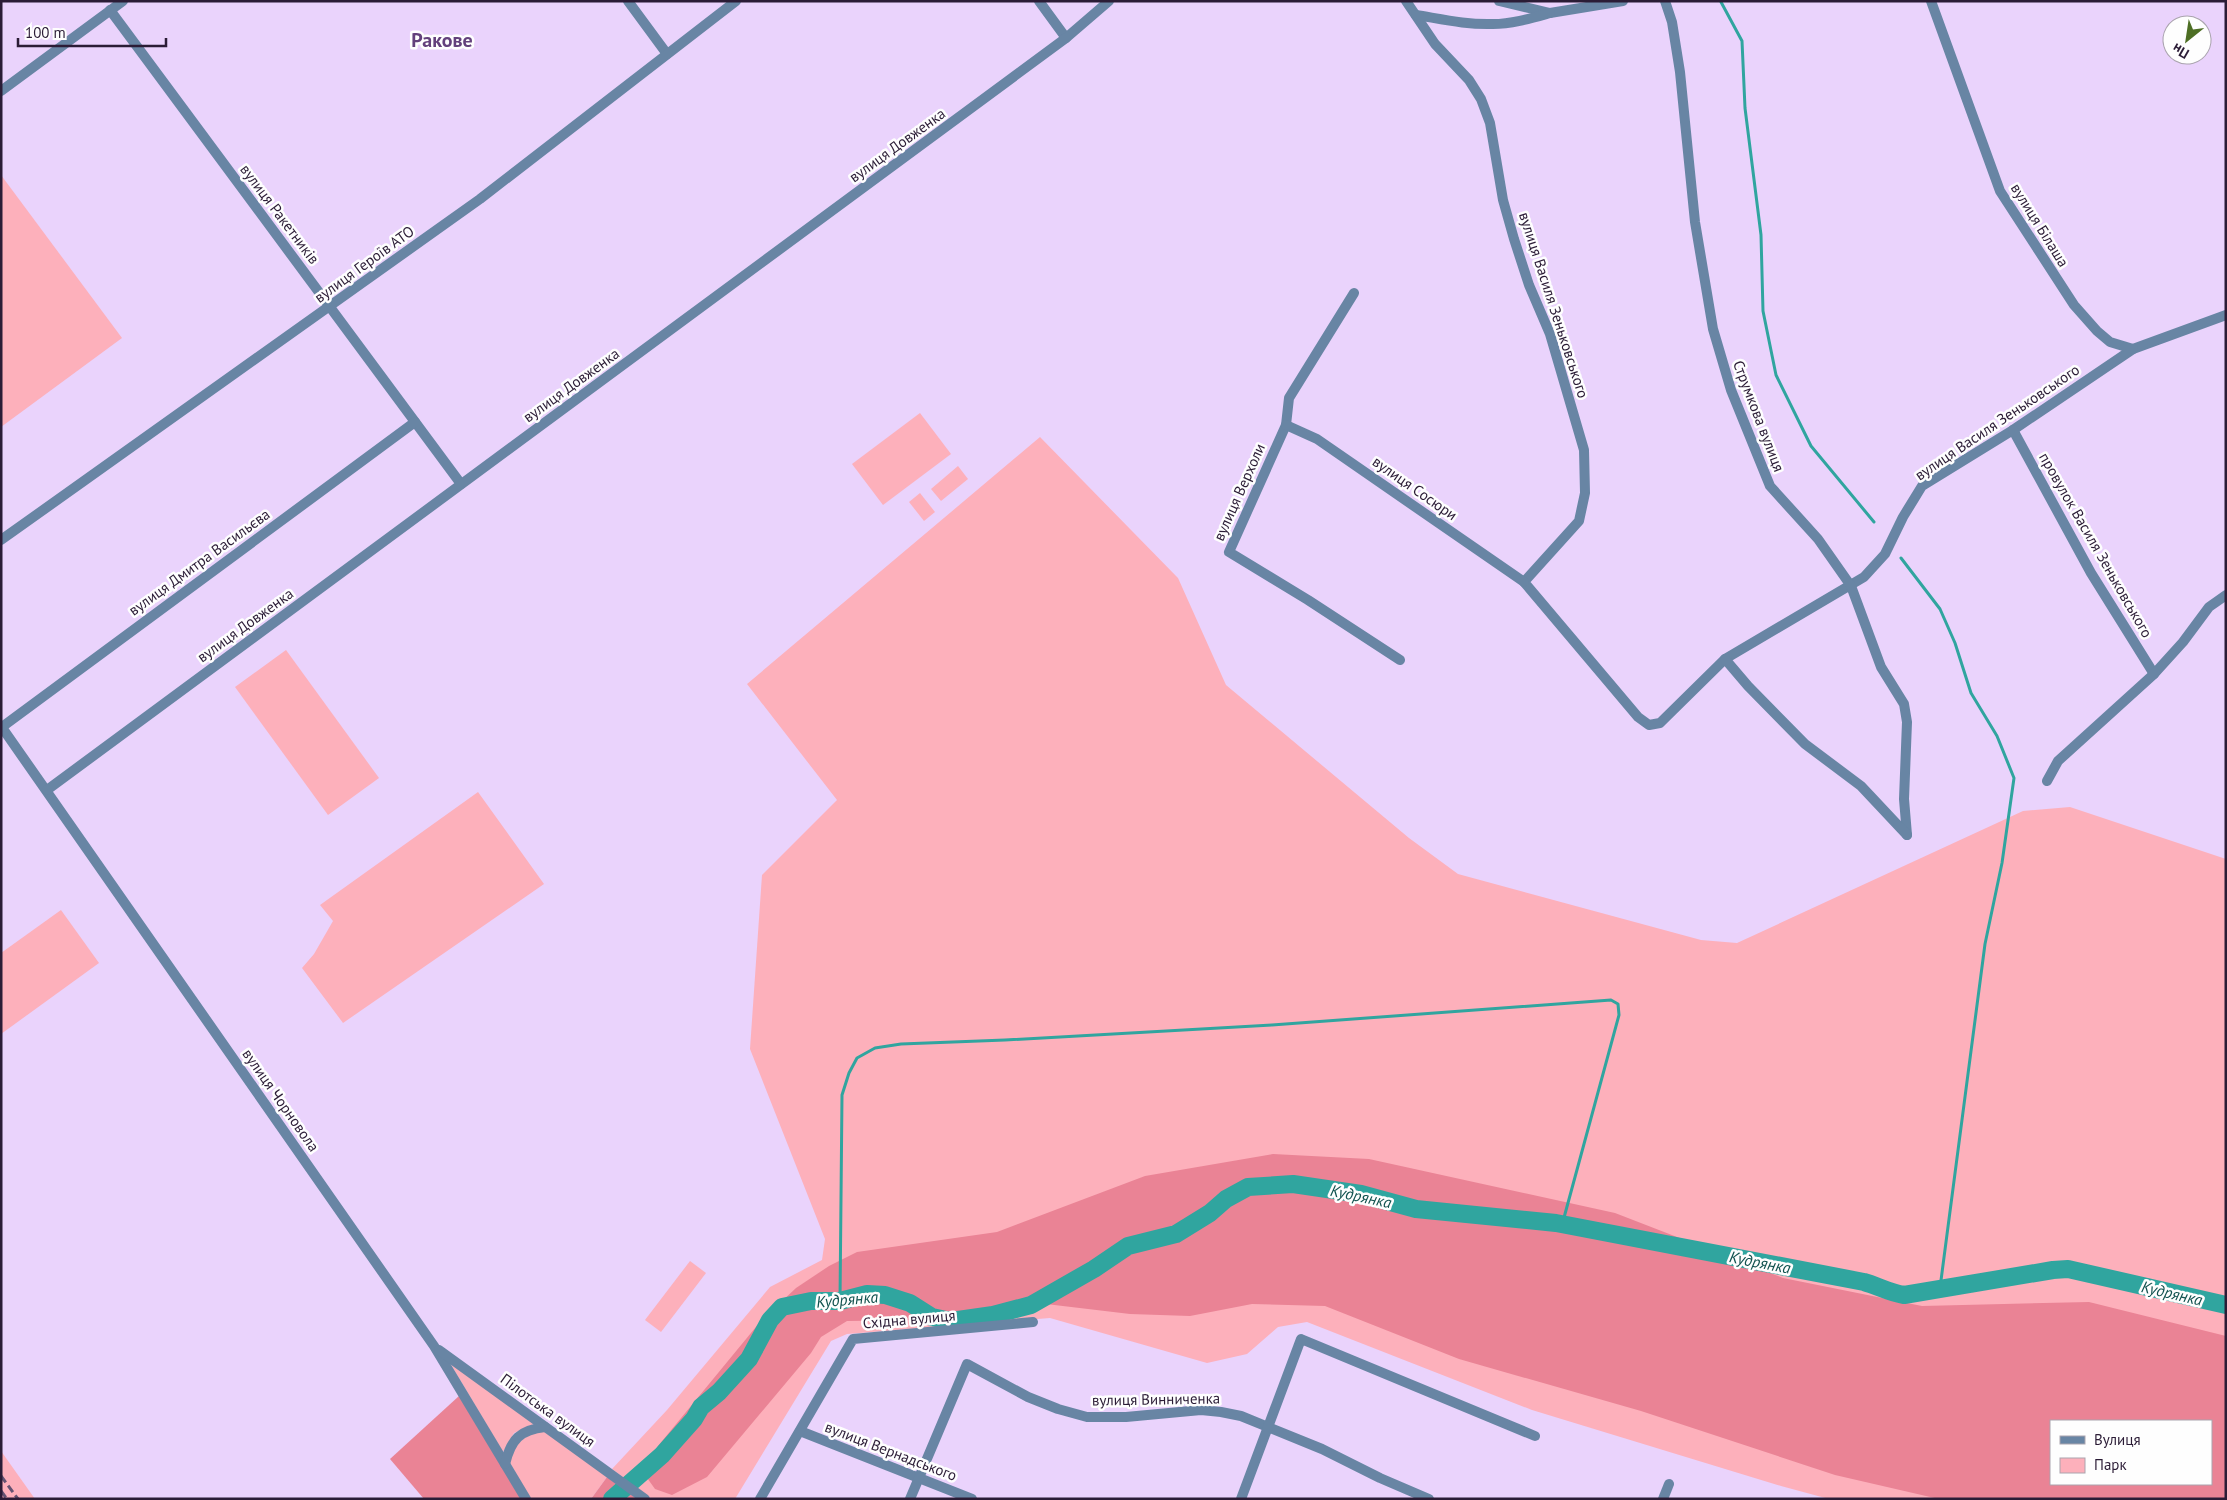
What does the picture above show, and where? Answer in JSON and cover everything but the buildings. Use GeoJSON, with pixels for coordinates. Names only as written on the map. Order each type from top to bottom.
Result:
{"type":"FeatureCollection","features":[{"type":"Feature","properties":{"kind":"street"},"geometry":{"type":"LineString","coordinates":[[1,91],[122,1]]}},
{"type":"Feature","properties":{"kind":"street"},"geometry":{"type":"LineString","coordinates":[[628,1],[667,54]]}},
{"type":"Feature","properties":{"kind":"street","name":"вулиця Героїв АТО"},"geometry":{"type":"LineString","coordinates":[[1,540],[480,199],[736,1]]}},
{"type":"Feature","properties":{"kind":"street"},"geometry":{"type":"LineString","coordinates":[[1039,1],[1066,38]]}},
{"type":"Feature","properties":{"kind":"street","name":"вулиця Довженка"},"geometry":{"type":"LineString","coordinates":[[47,790],[1066,38],[1109,1]]}},
{"type":"Feature","properties":{"kind":"street","name":"вулиця Василя Зеньковського"},"geometry":{"type":"LineString","coordinates":[[1406,1],[1435,44],[1469,80],[1481,99],[1490,123],[1503,200],[1529,285],[1550,334],[1584,450],[1585,493],[1579,521],[1524,582],[1638,717],[1649,725],[1660,723],[1725,659],[1864,577],[1885,554],[1903,517],[1922,486],[2013,430],[2133,349],[2226,315]]}},
{"type":"Feature","properties":{"kind":"street"},"geometry":{"type":"LineString","coordinates":[[1499,1],[1550,12]]}},
{"type":"Feature","properties":{"kind":"street"},"geometry":{"type":"LineString","coordinates":[[1416,15],[1445,20],[1494,24],[1526,20],[1550,12],[1623,1]]}},
{"type":"Feature","properties":{"kind":"street","name":"Струмкова вулиця"},"geometry":{"type":"LineString","coordinates":[[1665,1],[1672,22],[1680,72],[1695,222],[1713,329],[1731,390],[1770,486],[1818,539],[1851,586],[1881,667],[1904,704],[1907,722],[1904,798],[1907,835],[1861,786],[1805,744],[1748,686],[1725,659]]}},
{"type":"Feature","properties":{"kind":"street","name":"вулиця Білаша"},"geometry":{"type":"LineString","coordinates":[[1931,1],[2000,191],[2074,305],[2091,325],[2110,342],[2133,349]]}},
{"type":"Feature","properties":{"kind":"street","name":"вулиця Ракетників"},"geometry":{"type":"LineString","coordinates":[[110,10],[461,484]]}},
{"type":"Feature","properties":{"kind":"street","name":"вулиця Верхоли"},"geometry":{"type":"LineString","coordinates":[[1354,292],[1289,398],[1286,425],[1229,552],[1308,600],[1400,660]]}},
{"type":"Feature","properties":{"kind":"street","name":"вулиця Дмитра Васильєва"},"geometry":{"type":"LineString","coordinates":[[1,726],[415,422]]}},
{"type":"Feature","properties":{"kind":"street","name":"вулиця Сосюри"},"geometry":{"type":"LineString","coordinates":[[1286,425],[1317,439],[1524,582]]}},
{"type":"Feature","properties":{"kind":"street","name":"провулок Василя Зеньковського"},"geometry":{"type":"LineString","coordinates":[[2013,430],[2096,581],[2154,674]]}},
{"type":"Feature","properties":{"kind":"street"},"geometry":{"type":"LineString","coordinates":[[2047,781],[2058,761],[2154,674],[2183,642],[2209,607],[2226,595]]}},
{"type":"Feature","properties":{"kind":"street","name":"вулиця Чорновола"},"geometry":{"type":"LineString","coordinates":[[1,726],[434,1346],[526,1499]]}},
{"type":"Feature","properties":{"kind":"street","name":"Східна вулиця"},"geometry":{"type":"LineString","coordinates":[[760,1499],[853,1339],[1033,1322]]}},
{"type":"Feature","properties":{"kind":"street"},"geometry":{"type":"LineString","coordinates":[[1242,1499],[1302,1339],[1535,1436]]}},
{"type":"Feature","properties":{"kind":"street","name":"Пілотська вулиця"},"geometry":{"type":"LineString","coordinates":[[434,1346],[645,1499]]}},
{"type":"Feature","properties":{"kind":"street","name":"вулиця Винниченка"},"geometry":{"type":"LineString","coordinates":[[918,1478],[967,1364],[1028,1397],[1058,1409],[1087,1416],[1126,1417],[1201,1410],[1241,1416],[1322,1448],[1380,1478],[1429,1499]]}},
{"type":"Feature","properties":{"kind":"street"},"geometry":{"type":"LineString","coordinates":[[505,1464],[508,1449],[517,1437],[530,1429],[545,1427]]}},
{"type":"Feature","properties":{"kind":"street","name":"вулиця Вернадського"},"geometry":{"type":"LineString","coordinates":[[800,1431],[972,1499]]}},
{"type":"Feature","properties":{"kind":"street"},"geometry":{"type":"LineString","coordinates":[[910,1499],[918,1478]]}},
{"type":"Feature","properties":{"kind":"street"},"geometry":{"type":"LineString","coordinates":[[1663,1499],[1669,1484]]}},
{"type":"Feature","properties":{"kind":"green space"},"geometry":{"type":"Polygon","coordinates":[[[1,175],[122,338],[1,427],[1,175]]]}},
{"type":"Feature","properties":{"kind":"green space"},"geometry":{"type":"Polygon","coordinates":[[[920,413],[951,454],[883,505],[852,464],[920,413]]]}},
{"type":"Feature","properties":{"kind":"green space"},"geometry":{"type":"Polygon","coordinates":[[[1040,437],[1178,578],[1226,685],[1409,838],[1458,874],[1701,940],[1737,943],[2023,811],[2070,807],[2226,859],[2226,1499],[1829,1499],[1532,1410],[1307,1322],[1278,1327],[1247,1354],[1207,1363],[1050,1318],[847,1334],[831,1341],[735,1499],[652,1499],[612,1469],[667,1410],[770,1287],[822,1260],[825,1239],[750,1049],[762,875],[837,800],[747,684],[1040,437]]]}},
{"type":"Feature","properties":{"kind":"green space"},"geometry":{"type":"Polygon","coordinates":[[[958,466],[968,479],[941,501],[931,489],[958,466]]]}},
{"type":"Feature","properties":{"kind":"green space"},"geometry":{"type":"Polygon","coordinates":[[[920,493],[935,512],[924,521],[909,502],[920,493]]]}},
{"type":"Feature","properties":{"kind":"green space"},"geometry":{"type":"Polygon","coordinates":[[[286,650],[379,778],[328,815],[235,687],[286,650]]]}},
{"type":"Feature","properties":{"kind":"green space"},"geometry":{"type":"Polygon","coordinates":[[[478,792],[544,884],[343,1023],[302,968],[314,954],[333,921],[320,905],[478,792]]]}},
{"type":"Feature","properties":{"kind":"green space"},"geometry":{"type":"Polygon","coordinates":[[[61,910],[99,963],[1,1034],[1,953],[61,910]]]}},
{"type":"Feature","properties":{"kind":"green space"},"geometry":{"type":"Polygon","coordinates":[[[690,1261],[706,1273],[661,1332],[645,1320],[690,1261]]]}},
{"type":"Feature","properties":{"kind":"green space"},"geometry":{"type":"Polygon","coordinates":[[[450,1363],[534,1424],[514,1433],[503,1452],[450,1363]]]}},
{"type":"Feature","properties":{"kind":"green space"},"geometry":{"type":"Polygon","coordinates":[[[544,1431],[607,1477],[591,1499],[531,1499],[510,1463],[514,1450],[521,1441],[537,1432],[544,1431]]]}},
{"type":"Feature","properties":{"kind":"green space"},"geometry":{"type":"Polygon","coordinates":[[[1,1451],[35,1499],[1,1499],[1,1451]]]}},
{"type":"Feature","properties":{"kind":"shaded area"},"geometry":{"type":"Polygon","coordinates":[[[1273,1154],[1369,1159],[1615,1213],[1783,1278],[1922,1306],[2089,1302],[2226,1336],[2226,1499],[1939,1499],[1835,1475],[1641,1411],[1459,1359],[1325,1306],[1252,1304],[1190,1316],[1130,1314],[1046,1304],[926,1320],[847,1321],[821,1337],[811,1353],[707,1477],[672,1495],[655,1489],[645,1475],[658,1446],[760,1322],[796,1288],[829,1266],[857,1252],[997,1232],[1145,1176],[1273,1154]]]}},
{"type":"Feature","properties":{"kind":"shaded area"},"geometry":{"type":"Polygon","coordinates":[[[459,1396],[521,1499],[424,1499],[390,1459],[459,1396]]]}},
{"type":"Feature","properties":{"kind":"shaded area"},"geometry":{"type":"Polygon","coordinates":[[[607,1477],[637,1499],[591,1499],[607,1477]]]}},
{"type":"Feature","properties":{"kind":"waterway"},"geometry":{"type":"LineString","coordinates":[[1721,2],[1742,41],[1745,108],[1761,235],[1763,311],[1776,375],[1811,446],[1874,522]]}},
{"type":"Feature","properties":{"kind":"waterway"},"geometry":{"type":"LineString","coordinates":[[1901,558],[1940,609],[1955,643],[1971,693],[1997,736],[2014,778],[2002,863],[1985,944],[1940,1288]]}},
{"type":"Feature","properties":{"kind":"waterway"},"geometry":{"type":"LineString","coordinates":[[840,1301],[842,1095],[849,1073],[857,1058],[875,1048],[901,1044],[1272,1025],[1611,1000],[1618,1004],[1619,1015],[1562,1225]]}},
{"type":"Feature","properties":{"kind":"waterway","name":"Кудрянка"},"geometry":{"type":"LineString","coordinates":[[612,1499],[662,1455],[694,1419],[701,1407],[719,1392],[749,1359],[770,1320],[782,1307],[811,1301],[840,1301],[867,1294],[885,1295],[910,1303],[932,1317],[951,1321],[993,1315],[1031,1305],[1094,1269],[1128,1246],[1176,1234],[1210,1213],[1226,1199],[1248,1187],[1293,1184],[1361,1194],[1416,1209],[1556,1223],[1864,1282],[1904,1295],[2068,1269],[2226,1305]]}},
{"type":"Feature","properties":{"kind":"railway"},"geometry":{"type":"LineString","coordinates":[[1,1476],[18,1499]]}},
{"type":"Feature","properties":{"kind":"railway"},"geometry":{"type":"LineString","coordinates":[[1,1491],[7,1499]]}},
{"type":"Feature","properties":{"kind":"district","name":"Ракове"},"geometry":{"type":"Point","coordinates":[442,40]}}]}
